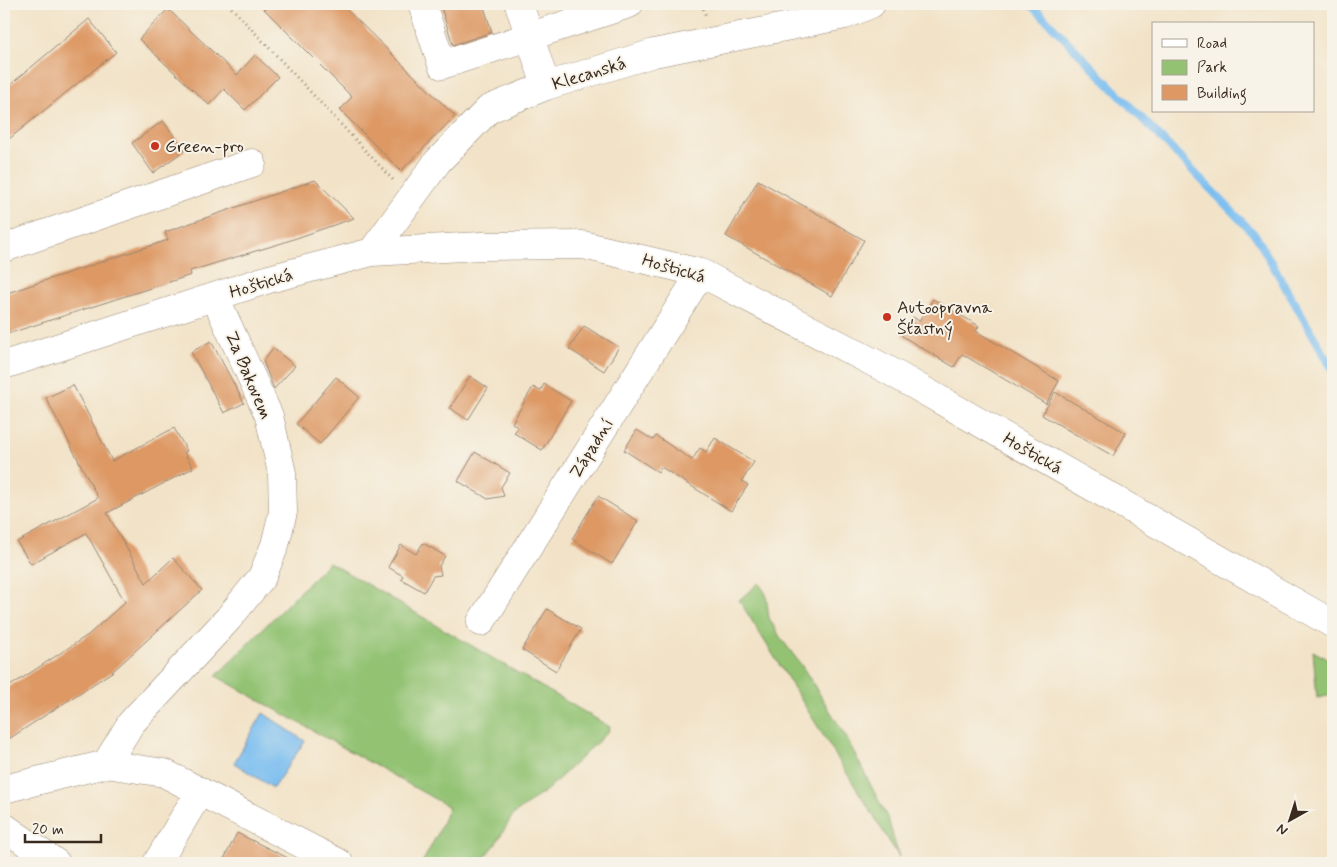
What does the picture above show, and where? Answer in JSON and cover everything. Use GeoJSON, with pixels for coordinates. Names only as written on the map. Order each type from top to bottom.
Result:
{"type":"FeatureCollection","features":[{"type":"Feature","properties":{"kind":"street"},"geometry":{"type":"LineString","coordinates":[[422,4],[442,65],[629,4]]}},
{"type":"Feature","properties":{"kind":"street"},"geometry":{"type":"LineString","coordinates":[[519,4],[546,86]]}},
{"type":"Feature","properties":{"kind":"street","name":"Klecanská"},"geometry":{"type":"LineString","coordinates":[[372,252],[438,161],[489,109],[546,86],[654,54],[871,4]]}},
{"type":"Feature","properties":{"kind":"street"},"geometry":{"type":"LineString","coordinates":[[4,248],[252,163]]}},
{"type":"Feature","properties":{"kind":"street","name":"Hoštická"},"geometry":{"type":"LineString","coordinates":[[4,365],[269,279],[372,252],[481,246],[583,245],[701,273],[886,369],[1333,624]]}},
{"type":"Feature","properties":{"kind":"street","name":"Západní"},"geometry":{"type":"LineString","coordinates":[[481,622],[701,273]]}},
{"type":"Feature","properties":{"kind":"street","name":"Za Bakovem"},"geometry":{"type":"LineString","coordinates":[[106,764],[131,723],[228,619],[262,576],[275,545],[283,512],[282,473],[269,416],[215,296]]}},
{"type":"Feature","properties":{"kind":"street"},"geometry":{"type":"LineString","coordinates":[[4,789],[106,764],[164,773],[339,863]]}},
{"type":"Feature","properties":{"kind":"street"},"geometry":{"type":"LineString","coordinates":[[157,863],[200,791]]}},
{"type":"Feature","properties":{"kind":"street"},"geometry":{"type":"LineString","coordinates":[[4,827],[56,863]]}},
{"type":"Feature","properties":{"kind":"path"},"geometry":{"type":"LineString","coordinates":[[228,4],[410,199]]}},
{"type":"Feature","properties":{"kind":"green space"},"geometry":{"type":"Polygon","coordinates":[[[329,562],[610,727],[608,732],[548,789],[513,815],[495,845],[480,863],[422,863],[449,807],[216,676],[329,562]]]}},
{"type":"Feature","properties":{"kind":"green space"},"geometry":{"type":"Polygon","coordinates":[[[759,583],[766,594],[769,618],[780,637],[802,666],[845,735],[888,819],[899,857],[739,600],[759,583]]]}},
{"type":"Feature","properties":{"kind":"green space"},"geometry":{"type":"Polygon","coordinates":[[[1313,651],[1333,662],[1333,695],[1317,698],[1313,651]]]}},
{"type":"Feature","properties":{"kind":"water"},"geometry":{"type":"Polygon","coordinates":[[[263,713],[305,741],[273,788],[234,763],[263,713]]]}},
{"type":"Feature","properties":{"kind":"building"},"geometry":{"type":"Polygon","coordinates":[[[259,4],[341,4],[455,116],[401,171],[340,110],[352,97],[259,4]]]}},
{"type":"Feature","properties":{"kind":"building"},"geometry":{"type":"Polygon","coordinates":[[[440,4],[483,4],[492,32],[453,45],[440,4]]]}},
{"type":"Feature","properties":{"kind":"building"},"geometry":{"type":"Polygon","coordinates":[[[168,9],[237,75],[255,55],[278,77],[245,110],[224,89],[209,105],[139,39],[168,9]]]}},
{"type":"Feature","properties":{"kind":"building"},"geometry":{"type":"Polygon","coordinates":[[[89,19],[116,52],[4,143],[4,90],[89,19]]]}},
{"type":"Feature","properties":{"kind":"building"},"geometry":{"type":"Polygon","coordinates":[[[163,121],[185,150],[153,173],[132,143],[163,121]]]}},
{"type":"Feature","properties":{"kind":"building"},"geometry":{"type":"Polygon","coordinates":[[[315,180],[354,218],[282,243],[190,271],[191,275],[4,335],[4,294],[168,240],[165,232],[315,180]]]}},
{"type":"Feature","properties":{"kind":"building"},"geometry":{"type":"Polygon","coordinates":[[[758,180],[864,240],[832,296],[726,236],[758,180]]]}},
{"type":"Feature","properties":{"kind":"building"},"geometry":{"type":"Polygon","coordinates":[[[933,299],[979,326],[976,331],[1059,381],[1046,404],[962,354],[954,367],[902,336],[913,317],[919,321],[933,299]]]}},
{"type":"Feature","properties":{"kind":"building"},"geometry":{"type":"Polygon","coordinates":[[[584,326],[619,347],[604,371],[569,349],[584,326]]]}},
{"type":"Feature","properties":{"kind":"building"},"geometry":{"type":"Polygon","coordinates":[[[211,341],[244,403],[224,413],[191,352],[211,341]]]}},
{"type":"Feature","properties":{"kind":"building"},"geometry":{"type":"Polygon","coordinates":[[[273,348],[295,366],[274,389],[263,361],[273,348]]]}},
{"type":"Feature","properties":{"kind":"building"},"geometry":{"type":"Polygon","coordinates":[[[470,376],[488,388],[468,420],[450,408],[470,376]]]}},
{"type":"Feature","properties":{"kind":"building"},"geometry":{"type":"Polygon","coordinates":[[[336,377],[359,397],[320,444],[296,424],[336,377]]]}},
{"type":"Feature","properties":{"kind":"building"},"geometry":{"type":"Polygon","coordinates":[[[544,384],[571,401],[542,450],[514,433],[518,427],[512,423],[533,387],[540,391],[544,384]]]}},
{"type":"Feature","properties":{"kind":"building"},"geometry":{"type":"Polygon","coordinates":[[[73,385],[112,461],[174,428],[187,451],[184,452],[193,468],[107,513],[146,583],[173,558],[202,590],[112,672],[4,742],[4,690],[88,635],[125,602],[86,533],[31,564],[17,542],[98,498],[46,398],[73,385]]]}},
{"type":"Feature","properties":{"kind":"building"},"geometry":{"type":"Polygon","coordinates":[[[1055,392],[1126,433],[1113,456],[1042,415],[1055,392]]]}},
{"type":"Feature","properties":{"kind":"building"},"geometry":{"type":"Polygon","coordinates":[[[637,430],[653,440],[656,436],[692,460],[700,448],[706,452],[715,438],[754,462],[742,481],[748,485],[731,511],[661,467],[658,472],[624,450],[637,430]]]}},
{"type":"Feature","properties":{"kind":"building"},"geometry":{"type":"Polygon","coordinates":[[[475,452],[510,473],[501,487],[504,496],[488,499],[458,481],[475,452]]]}},
{"type":"Feature","properties":{"kind":"building"},"geometry":{"type":"Polygon","coordinates":[[[598,496],[638,521],[612,564],[572,539],[598,496]]]}},
{"type":"Feature","properties":{"kind":"building"},"geometry":{"type":"Polygon","coordinates":[[[423,543],[445,556],[439,566],[441,575],[433,576],[424,592],[401,579],[403,576],[388,567],[401,545],[416,554],[423,543]]]}},
{"type":"Feature","properties":{"kind":"building"},"geometry":{"type":"Polygon","coordinates":[[[547,609],[581,629],[556,671],[522,650],[547,609]]]}},
{"type":"Feature","properties":{"kind":"building"},"geometry":{"type":"Polygon","coordinates":[[[237,833],[298,863],[222,863],[237,833]]]}},
{"type":"Feature","properties":{"kind":"waterway"},"geometry":{"type":"LineString","coordinates":[[1031,4],[1256,236],[1333,370]]}},
{"type":"Feature","properties":{"kind":"place","name":"Green-pro"},"geometry":{"type":"Point","coordinates":[155,146]}},
{"type":"Feature","properties":{"kind":"place","name":"Autoopravna Šťastný"},"geometry":{"type":"Point","coordinates":[887,317]}}]}
